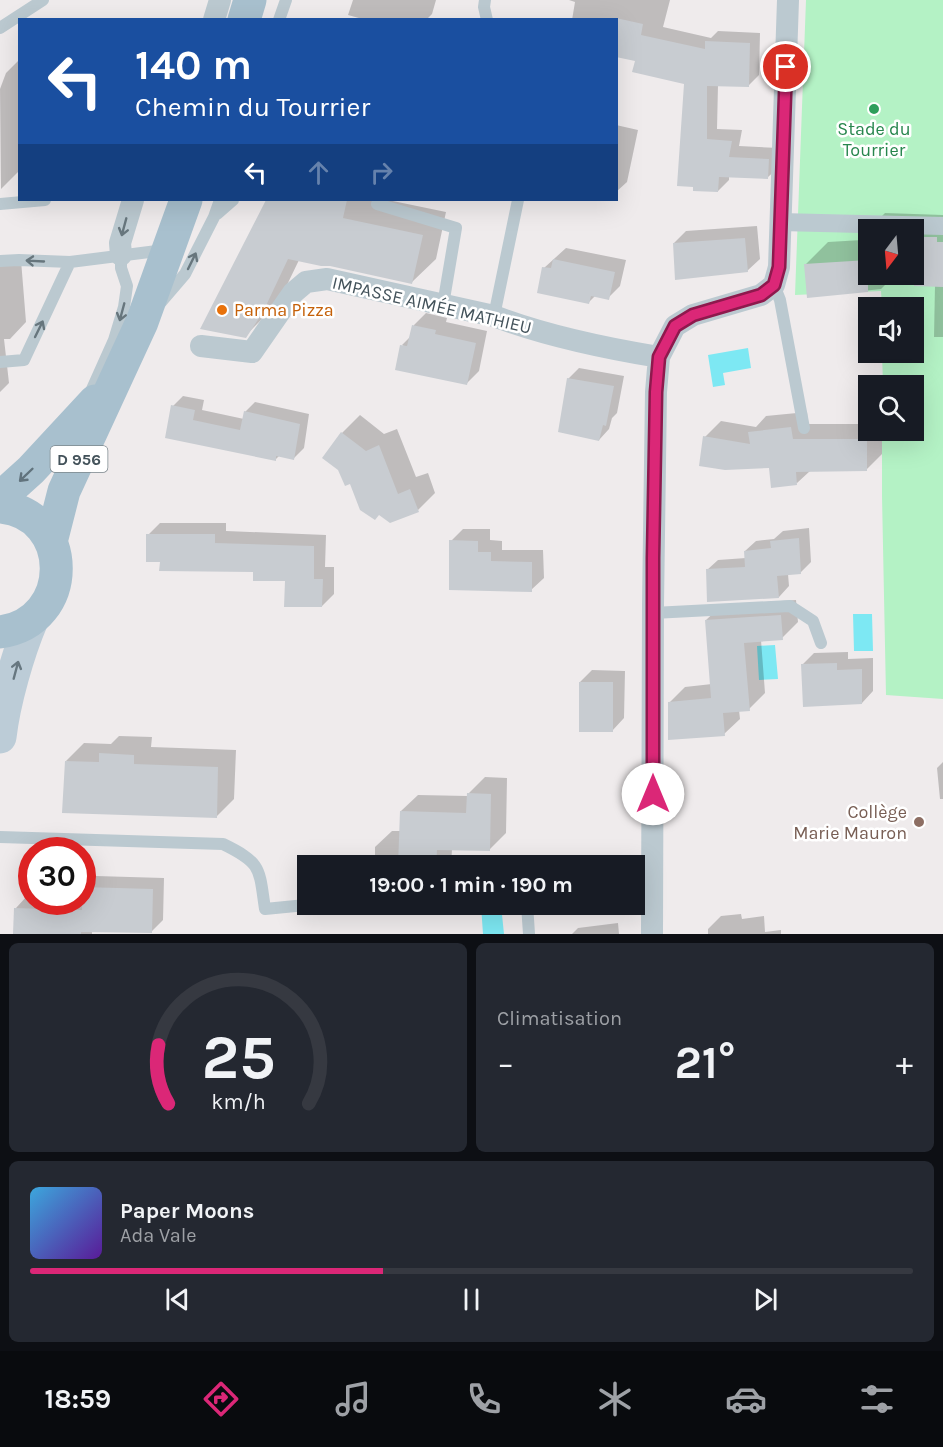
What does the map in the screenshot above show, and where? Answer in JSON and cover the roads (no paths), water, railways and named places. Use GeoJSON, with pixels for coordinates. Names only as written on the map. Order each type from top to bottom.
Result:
{"type":"FeatureCollection","features":[{"type":"Feature","properties":{"kind":"main road"},"geometry":{"type":"LineString","coordinates":[[245,18],[250,0]]}},
{"type":"Feature","properties":{"kind":"main road","name":"D 956"},"geometry":{"type":"LineString","coordinates":[[51,542],[64,491],[142,322],[186,201]]}},
{"type":"Feature","properties":{"kind":"main road","name":"D 956"},"geometry":{"type":"LineString","coordinates":[[0,498],[31,470],[114,379]]}},
{"type":"Feature","properties":{"kind":"main road"},"geometry":{"type":"LineString","coordinates":[[0,507],[27,515],[41,526],[51,542],[57,559],[53,593],[44,608],[32,620],[12,630],[0,632]]}},
{"type":"Feature","properties":{"kind":"main road"},"geometry":{"type":"LineString","coordinates":[[1,724],[24,640],[32,620]]}},
{"type":"Feature","properties":{"kind":"street"},"geometry":{"type":"LineString","coordinates":[[215,18],[220,0]]}},
{"type":"Feature","properties":{"kind":"street"},"geometry":{"type":"LineString","coordinates":[[652,934],[653,613],[656,392],[659,357],[675,326],[693,315],[761,295],[774,285],[779,267],[788,0]]}},
{"type":"Feature","properties":{"kind":"street"},"geometry":{"type":"LineString","coordinates":[[121,255],[120,243],[132,201]]}},
{"type":"Feature","properties":{"kind":"street"},"geometry":{"type":"LineString","coordinates":[[780,222],[943,226]]}},
{"type":"Feature","properties":{"kind":"street","name":"IMPASSE AIMÉE MATHIEU"},"geometry":{"type":"LineString","coordinates":[[201,346],[252,352],[292,293],[306,282],[327,279],[494,316],[517,325],[627,352],[659,357]]}},
{"type":"Feature","properties":{"kind":"lane"},"geometry":{"type":"LineString","coordinates":[[0,28],[43,0]]}},
{"type":"Feature","properties":{"kind":"lane"},"geometry":{"type":"LineString","coordinates":[[280,18],[286,0]]}},
{"type":"Feature","properties":{"kind":"lane"},"geometry":{"type":"LineString","coordinates":[[485,0],[483,7],[487,18]]}},
{"type":"Feature","properties":{"kind":"lane"},"geometry":{"type":"LineString","coordinates":[[0,204],[34,201]]}},
{"type":"Feature","properties":{"kind":"lane"},"geometry":{"type":"LineString","coordinates":[[142,322],[186,274],[220,201]]}},
{"type":"Feature","properties":{"kind":"lane"},"geometry":{"type":"LineString","coordinates":[[214,217],[232,201]]}},
{"type":"Feature","properties":{"kind":"lane"},"geometry":{"type":"LineString","coordinates":[[494,316],[518,201]]}},
{"type":"Feature","properties":{"kind":"lane"},"geometry":{"type":"LineString","coordinates":[[377,204],[456,228],[443,305]]}},
{"type":"Feature","properties":{"kind":"lane"},"geometry":{"type":"LineString","coordinates":[[0,261],[70,262],[158,251],[170,246]]}},
{"type":"Feature","properties":{"kind":"lane"},"geometry":{"type":"LineString","coordinates":[[78,419],[114,340],[124,307],[127,286],[121,268],[121,255]]}},
{"type":"Feature","properties":{"kind":"lane"},"geometry":{"type":"LineString","coordinates":[[0,363],[24,360],[70,262]]}},
{"type":"Feature","properties":{"kind":"lane"},"geometry":{"type":"LineString","coordinates":[[774,285],[780,300],[804,428]]}},
{"type":"Feature","properties":{"kind":"lane"},"geometry":{"type":"LineString","coordinates":[[653,613],[790,606],[813,621],[821,643]]}},
{"type":"Feature","properties":{"kind":"lane"},"geometry":{"type":"LineString","coordinates":[[0,837],[223,844],[248,856],[260,872],[265,909],[297,906]]}},
{"type":"Feature","properties":{"kind":"lane"},"geometry":{"type":"LineString","coordinates":[[528,915],[529,934]]}},
{"type":"Feature","properties":{"kind":"water"},"geometry":{"type":"Polygon","coordinates":[[[748,348],[751,368],[723,373],[725,385],[713,387],[708,355],[748,348]]]}},
{"type":"Feature","properties":{"kind":"water"},"geometry":{"type":"Polygon","coordinates":[[[853,614],[872,614],[873,651],[854,651],[853,614]]]}},
{"type":"Feature","properties":{"kind":"water"},"geometry":{"type":"Polygon","coordinates":[[[775,645],[778,679],[759,680],[757,646],[775,645]]]}},
{"type":"Feature","properties":{"kind":"water"},"geometry":{"type":"Polygon","coordinates":[[[482,915],[502,915],[504,934],[483,934],[482,915]]]}},
{"type":"Feature","properties":{"kind":"place","name":"Stade du Tourrier"},"geometry":{"type":"Point","coordinates":[874,109]}},
{"type":"Feature","properties":{"kind":"place","name":"Parma Pizza"},"geometry":{"type":"Point","coordinates":[222,310]}},
{"type":"Feature","properties":{"kind":"place","name":"Collège Marie Mauron"},"geometry":{"type":"Point","coordinates":[919,822]}}]}
